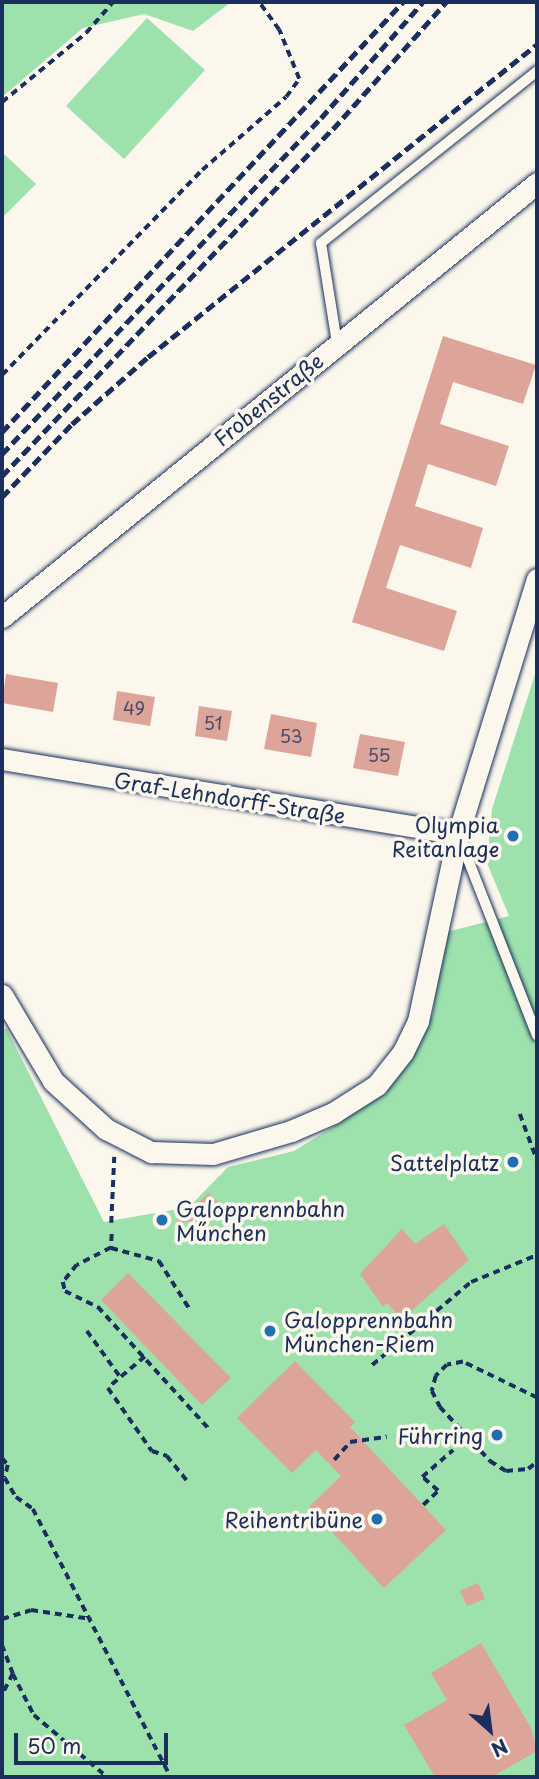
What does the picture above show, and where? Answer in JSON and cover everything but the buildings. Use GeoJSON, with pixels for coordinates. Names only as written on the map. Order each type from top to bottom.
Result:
{"type":"FeatureCollection","features":[{"type":"Feature","properties":{"kind":"street","name":"Frobenstraße"},"geometry":{"type":"LineString","coordinates":[[2,617],[337,342],[537,183]]}},
{"type":"Feature","properties":{"kind":"street"},"geometry":{"type":"LineString","coordinates":[[2,995],[53,1081],[115,1133],[150,1152],[213,1154],[290,1131],[333,1113],[377,1084],[403,1052],[418,1021],[458,834],[537,579]]}},
{"type":"Feature","properties":{"kind":"street","name":"Graf-Lehndorff-Straße"},"geometry":{"type":"LineString","coordinates":[[2,759],[458,834]]}},
{"type":"Feature","properties":{"kind":"lane"},"geometry":{"type":"LineString","coordinates":[[337,342],[321,243],[537,71]]}},
{"type":"Feature","properties":{"kind":"lane"},"geometry":{"type":"LineString","coordinates":[[458,834],[537,1035]]}},
{"type":"Feature","properties":{"kind":"path"},"geometry":{"type":"LineString","coordinates":[[2,102],[86,33],[113,2]]}},
{"type":"Feature","properties":{"kind":"path"},"geometry":{"type":"LineString","coordinates":[[2,375],[202,170],[286,97],[299,79],[279,30],[258,2]]}},
{"type":"Feature","properties":{"kind":"path"},"geometry":{"type":"LineString","coordinates":[[520,1115],[537,1160]]}},
{"type":"Feature","properties":{"kind":"path"},"geometry":{"type":"LineString","coordinates":[[111,1223],[115,1133]]}},
{"type":"Feature","properties":{"kind":"path"},"geometry":{"type":"LineString","coordinates":[[111,1248],[112,1234]]}},
{"type":"Feature","properties":{"kind":"path"},"geometry":{"type":"LineString","coordinates":[[189,1308],[159,1261],[111,1248],[77,1265],[63,1282],[65,1291],[98,1307],[209,1429]]}},
{"type":"Feature","properties":{"kind":"path"},"geometry":{"type":"LineString","coordinates":[[372,1365],[471,1282],[537,1255]]}},
{"type":"Feature","properties":{"kind":"path"},"geometry":{"type":"LineString","coordinates":[[87,1331],[121,1378]]}},
{"type":"Feature","properties":{"kind":"path"},"geometry":{"type":"LineString","coordinates":[[138,1349],[144,1344]]}},
{"type":"Feature","properties":{"kind":"path"},"geometry":{"type":"LineString","coordinates":[[145,1357],[108,1388],[152,1451],[167,1456],[189,1483]]}},
{"type":"Feature","properties":{"kind":"path"},"geometry":{"type":"LineString","coordinates":[[537,1397],[463,1362],[447,1365],[436,1376],[432,1391],[440,1407],[490,1461],[506,1471],[528,1469],[537,1462]]}},
{"type":"Feature","properties":{"kind":"path"},"geometry":{"type":"LineString","coordinates":[[334,1460],[350,1442],[387,1437]]}},
{"type":"Feature","properties":{"kind":"path"},"geometry":{"type":"LineString","coordinates":[[423,1506],[438,1492],[422,1477],[453,1450]]}},
{"type":"Feature","properties":{"kind":"path"},"geometry":{"type":"LineString","coordinates":[[2,1458],[16,1497],[33,1508],[171,1777]]}},
{"type":"Feature","properties":{"kind":"path"},"geometry":{"type":"LineString","coordinates":[[2,1619],[32,1610],[91,1619]]}},
{"type":"Feature","properties":{"kind":"path"},"geometry":{"type":"LineString","coordinates":[[2,1645],[34,1715],[107,1777]]}},
{"type":"Feature","properties":{"kind":"path"},"geometry":{"type":"LineString","coordinates":[[2,1696],[13,1674]]}},
{"type":"Feature","properties":{"kind":"green space"},"geometry":{"type":"Polygon","coordinates":[[[2,2],[231,2],[193,31],[144,14],[83,28],[2,97],[2,2]]]}},
{"type":"Feature","properties":{"kind":"green space"},"geometry":{"type":"Polygon","coordinates":[[[147,18],[205,70],[124,159],[66,106],[147,18]]]}},
{"type":"Feature","properties":{"kind":"green space"},"geometry":{"type":"Polygon","coordinates":[[[4,154],[36,184],[2,218],[2,157],[4,154]]]}},
{"type":"Feature","properties":{"kind":"green space","name":"Galopprennbahn München-Riem"},"geometry":{"type":"Polygon","coordinates":[[[537,668],[537,1777],[2,1777],[2,1031],[6,1028],[104,1222],[189,1207],[228,1167],[294,1151],[344,1120],[381,1092],[412,1056],[433,1012],[443,933],[509,916],[487,863],[492,809],[537,668]]]}},
{"type":"Feature","properties":{"kind":"railway"},"geometry":{"type":"LineString","coordinates":[[2,432],[403,2]]}},
{"type":"Feature","properties":{"kind":"railway"},"geometry":{"type":"LineString","coordinates":[[2,454],[321,118],[423,2]]}},
{"type":"Feature","properties":{"kind":"railway"},"geometry":{"type":"LineString","coordinates":[[2,476],[333,129],[446,2]]}},
{"type":"Feature","properties":{"kind":"railway"},"geometry":{"type":"LineString","coordinates":[[2,497],[72,424],[148,357],[537,44]]}},
{"type":"Feature","properties":{"kind":"place","name":"Olympia Reitanlage"},"geometry":{"type":"Point","coordinates":[513,836]}},
{"type":"Feature","properties":{"kind":"place","name":"Sattelplatz"},"geometry":{"type":"Point","coordinates":[513,1162]}},
{"type":"Feature","properties":{"kind":"place","name":"Galopprennbahn Műnchen"},"geometry":{"type":"Point","coordinates":[162,1220]}},
{"type":"Feature","properties":{"kind":"place","name":"Galopprennbahn München-Riem"},"geometry":{"type":"Point","coordinates":[270,1331]}},
{"type":"Feature","properties":{"kind":"place","name":"Führring"},"geometry":{"type":"Point","coordinates":[497,1435]}},
{"type":"Feature","properties":{"kind":"place","name":"Reihentribüne"},"geometry":{"type":"Point","coordinates":[377,1519]}}]}
